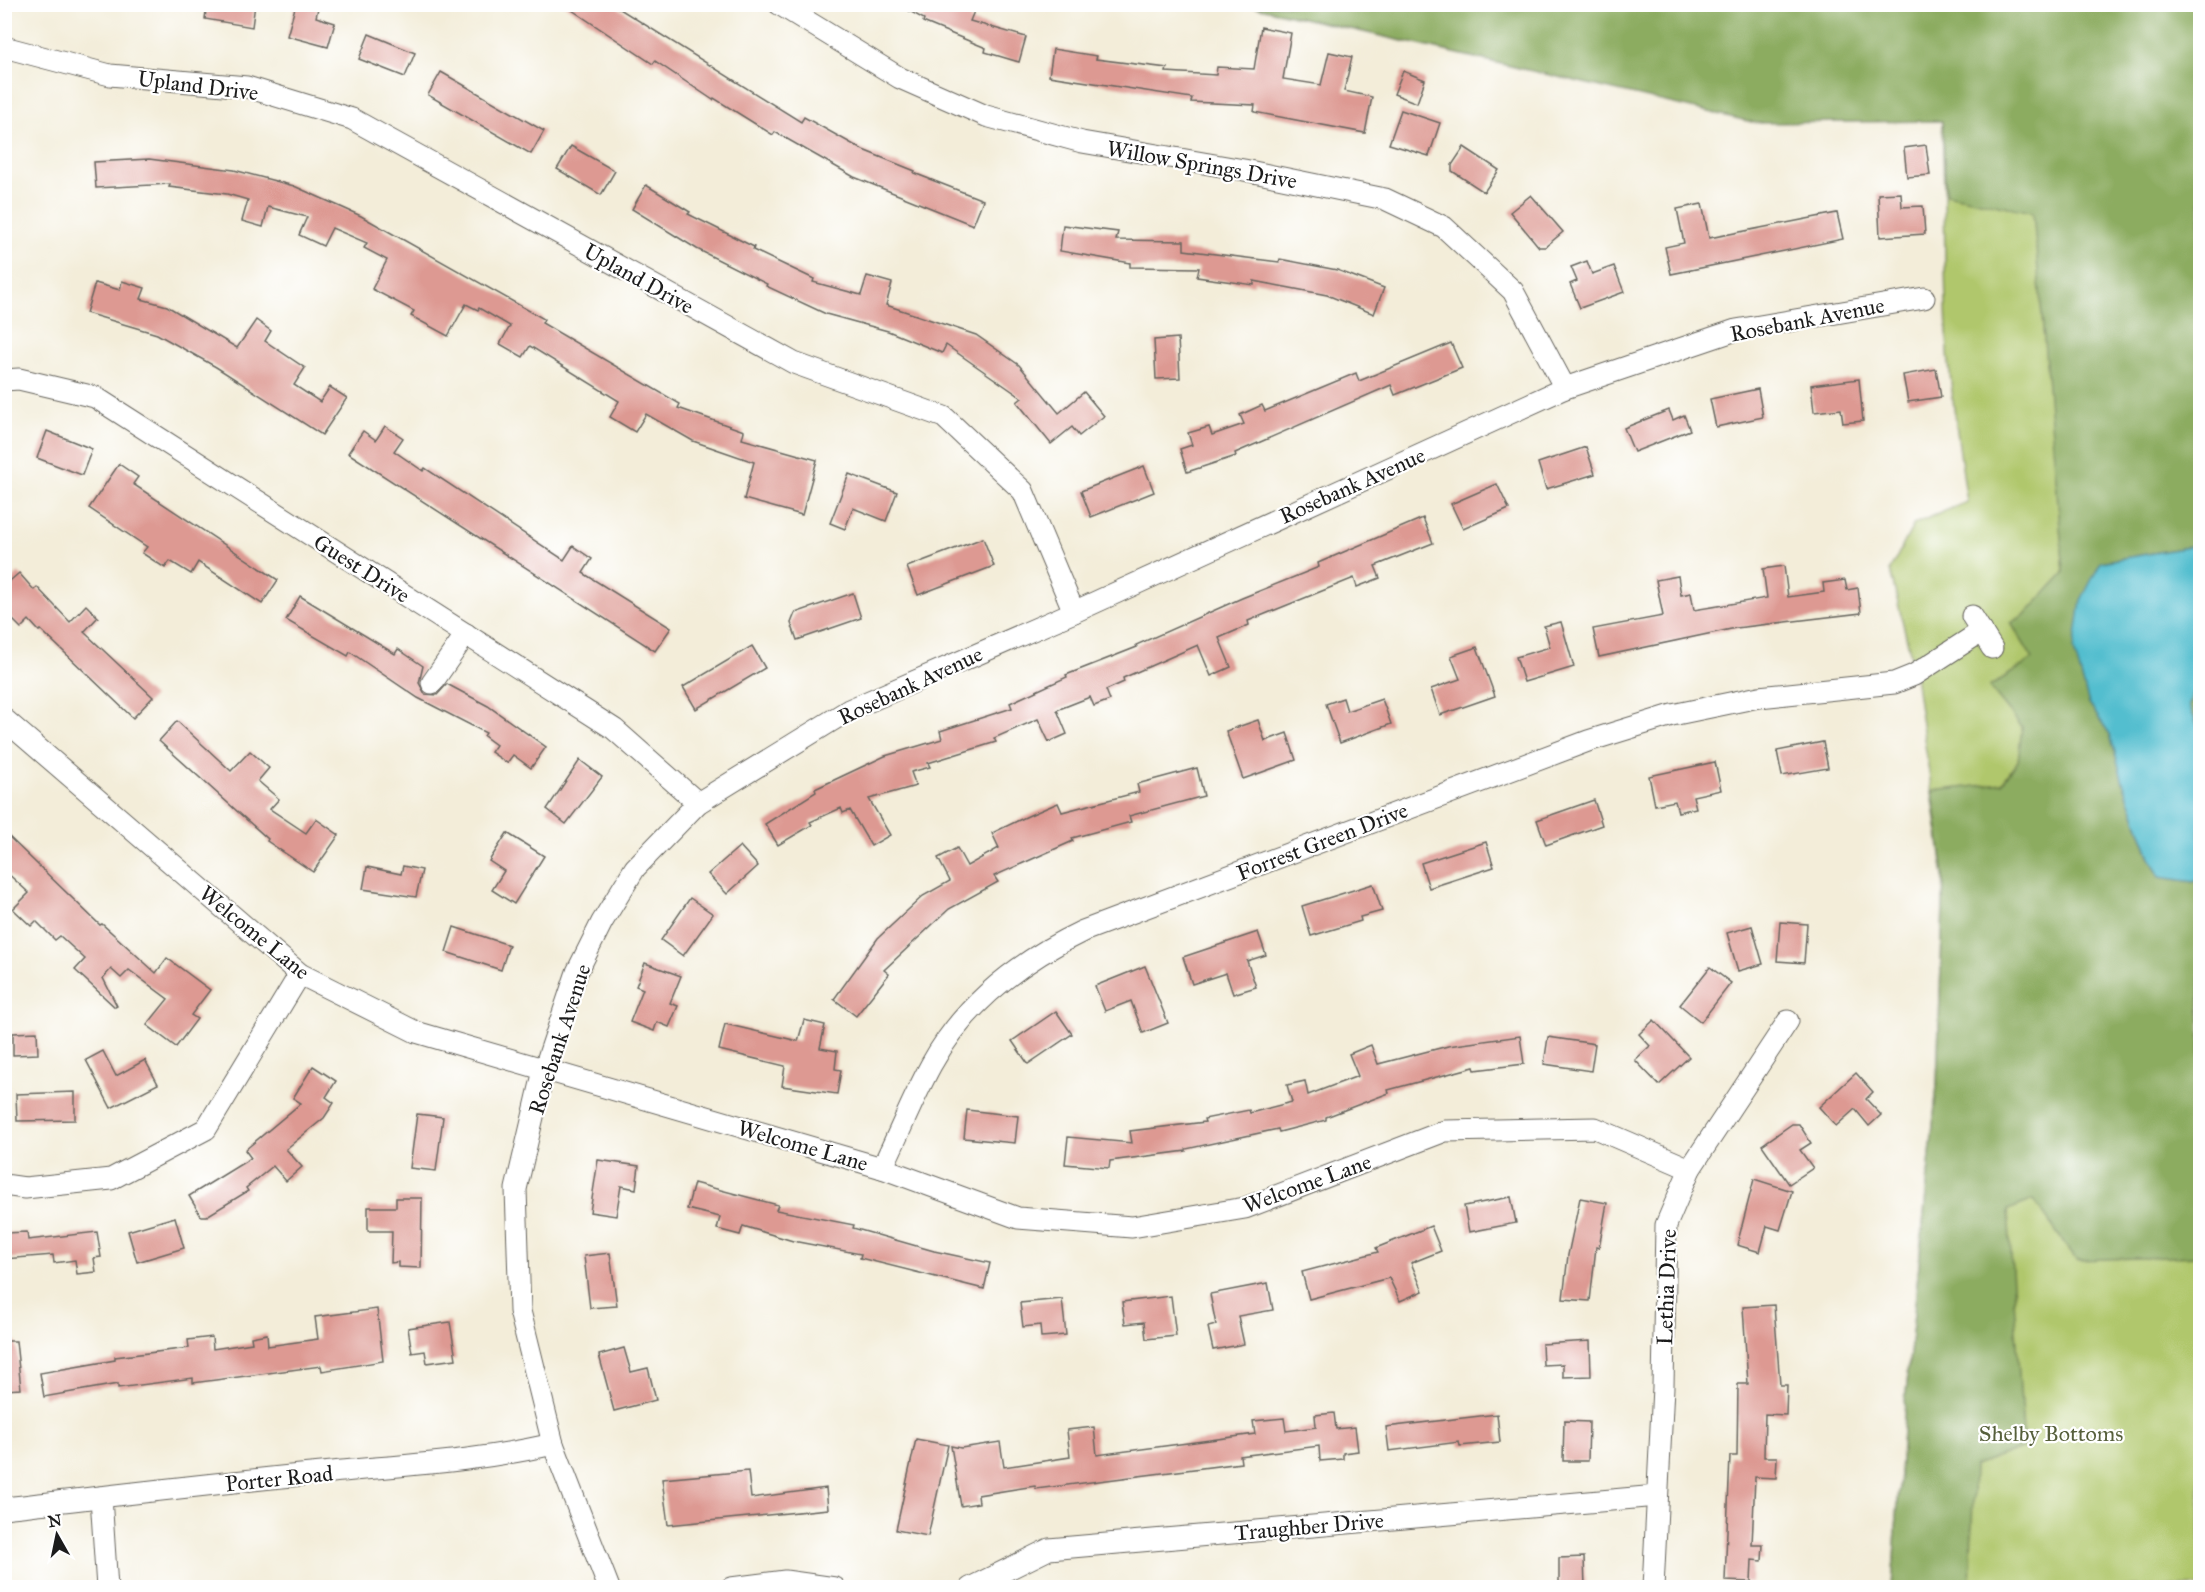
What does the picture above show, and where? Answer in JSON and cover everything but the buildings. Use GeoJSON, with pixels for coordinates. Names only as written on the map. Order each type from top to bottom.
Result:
{"type":"FeatureCollection","features":[{"type":"Feature","properties":{"kind":"street","name":"Willow Springs Drive"},"geometry":{"type":"LineString","coordinates":[[779,4],[900,78],[986,116],[1082,142],[1244,170],[1385,199],[1444,226],[1513,291],[1565,388]]}},
{"type":"Feature","properties":{"kind":"street","name":"Upland Drive"},"geometry":{"type":"LineString","coordinates":[[4,47],[110,75],[247,87],[352,119],[794,363],[944,417],[1023,491],[1074,612]]}},
{"type":"Feature","properties":{"kind":"street","name":"Rosebank Avenue"},"geometry":{"type":"LineString","coordinates":[[609,1587],[553,1444],[520,1311],[516,1189],[544,1070],[577,972],[602,921],[635,868],[698,802],[849,710],[1074,612],[1565,388],[1736,330],[1924,298]]}},
{"type":"Feature","properties":{"kind":"street","name":"Guest Drive"},"geometry":{"type":"LineString","coordinates":[[4,380],[19,379],[95,398],[614,729],[698,802]]}},
{"type":"Feature","properties":{"kind":"street","name":"Forrest Green Drive"},"geometry":{"type":"LineString","coordinates":[[882,1168],[931,1065],[950,1036],[996,985],[1052,946],[1083,931],[1588,741],[1672,715],[1759,697],[1873,687],[1914,675],[1982,631]]}},
{"type":"Feature","properties":{"kind":"street"},"geometry":{"type":"LineString","coordinates":[[432,683],[466,634]]}},
{"type":"Feature","properties":{"kind":"street","name":"Welcome Lane"},"geometry":{"type":"LineString","coordinates":[[4,719],[300,974],[416,1032],[882,1168],[1018,1218],[1132,1227],[1245,1208],[1445,1131],[1595,1128],[1690,1169]]}},
{"type":"Feature","properties":{"kind":"street"},"geometry":{"type":"LineString","coordinates":[[4,1185],[25,1188],[111,1179],[206,1129],[300,974]]}},
{"type":"Feature","properties":{"kind":"street","name":"Lethia Drive"},"geometry":{"type":"LineString","coordinates":[[1653,1587],[1663,1387],[1666,1225],[1690,1169],[1788,1020]]}},
{"type":"Feature","properties":{"kind":"street","name":"Porter Road"},"geometry":{"type":"LineString","coordinates":[[4,1508],[323,1473],[438,1464],[503,1456],[553,1444]]}},
{"type":"Feature","properties":{"kind":"street","name":"Traughber Drive"},"geometry":{"type":"LineString","coordinates":[[970,1587],[1049,1549],[1657,1496]]}},
{"type":"Feature","properties":{"kind":"street"},"geometry":{"type":"LineString","coordinates":[[101,1497],[107,1587]]}},
{"type":"Feature","properties":{"kind":"street"},"geometry":{"type":"LineString","coordinates":[[731,1587],[784,1581],[835,1587]]}},
{"type":"Feature","properties":{"kind":"green space","name":"Shelby Bottoms"},"geometry":{"type":"Polygon","coordinates":[[[1247,5],[2200,5],[2200,545],[2101,562],[2089,704],[2110,734],[2123,782],[2150,858],[2160,877],[2194,882],[2200,878],[2200,1256],[2076,1260],[2034,1200],[2008,1210],[2024,1448],[1974,1466],[1970,1587],[1892,1587],[1905,1403],[1937,1086],[1944,876],[1933,791],[2002,783],[2018,761],[2022,727],[1989,687],[2033,659],[2011,623],[2026,614],[2064,573],[2033,212],[1946,194],[1942,121],[1756,123],[1247,5]]]}},
{"type":"Feature","properties":{"kind":"green space","name":"Shelby Bottoms"},"geometry":{"type":"Polygon","coordinates":[[[2200,5],[2200,1587],[1892,1587],[1905,1403],[1937,1086],[1944,876],[1914,669],[1890,570],[1914,524],[1967,502],[1948,352],[1941,105],[2200,5]]]}},
{"type":"Feature","properties":{"kind":"green space"},"geometry":{"type":"Polygon","coordinates":[[[2200,665],[2200,732],[2189,705],[2200,665]]]}},
{"type":"Feature","properties":{"kind":"water"},"geometry":{"type":"Polygon","coordinates":[[[2200,545],[2200,665],[2189,705],[2200,732],[2200,878],[2194,882],[2160,877],[2150,857],[2123,782],[2110,734],[2089,704],[2074,650],[2081,600],[2101,562],[2200,545]]]}}]}
